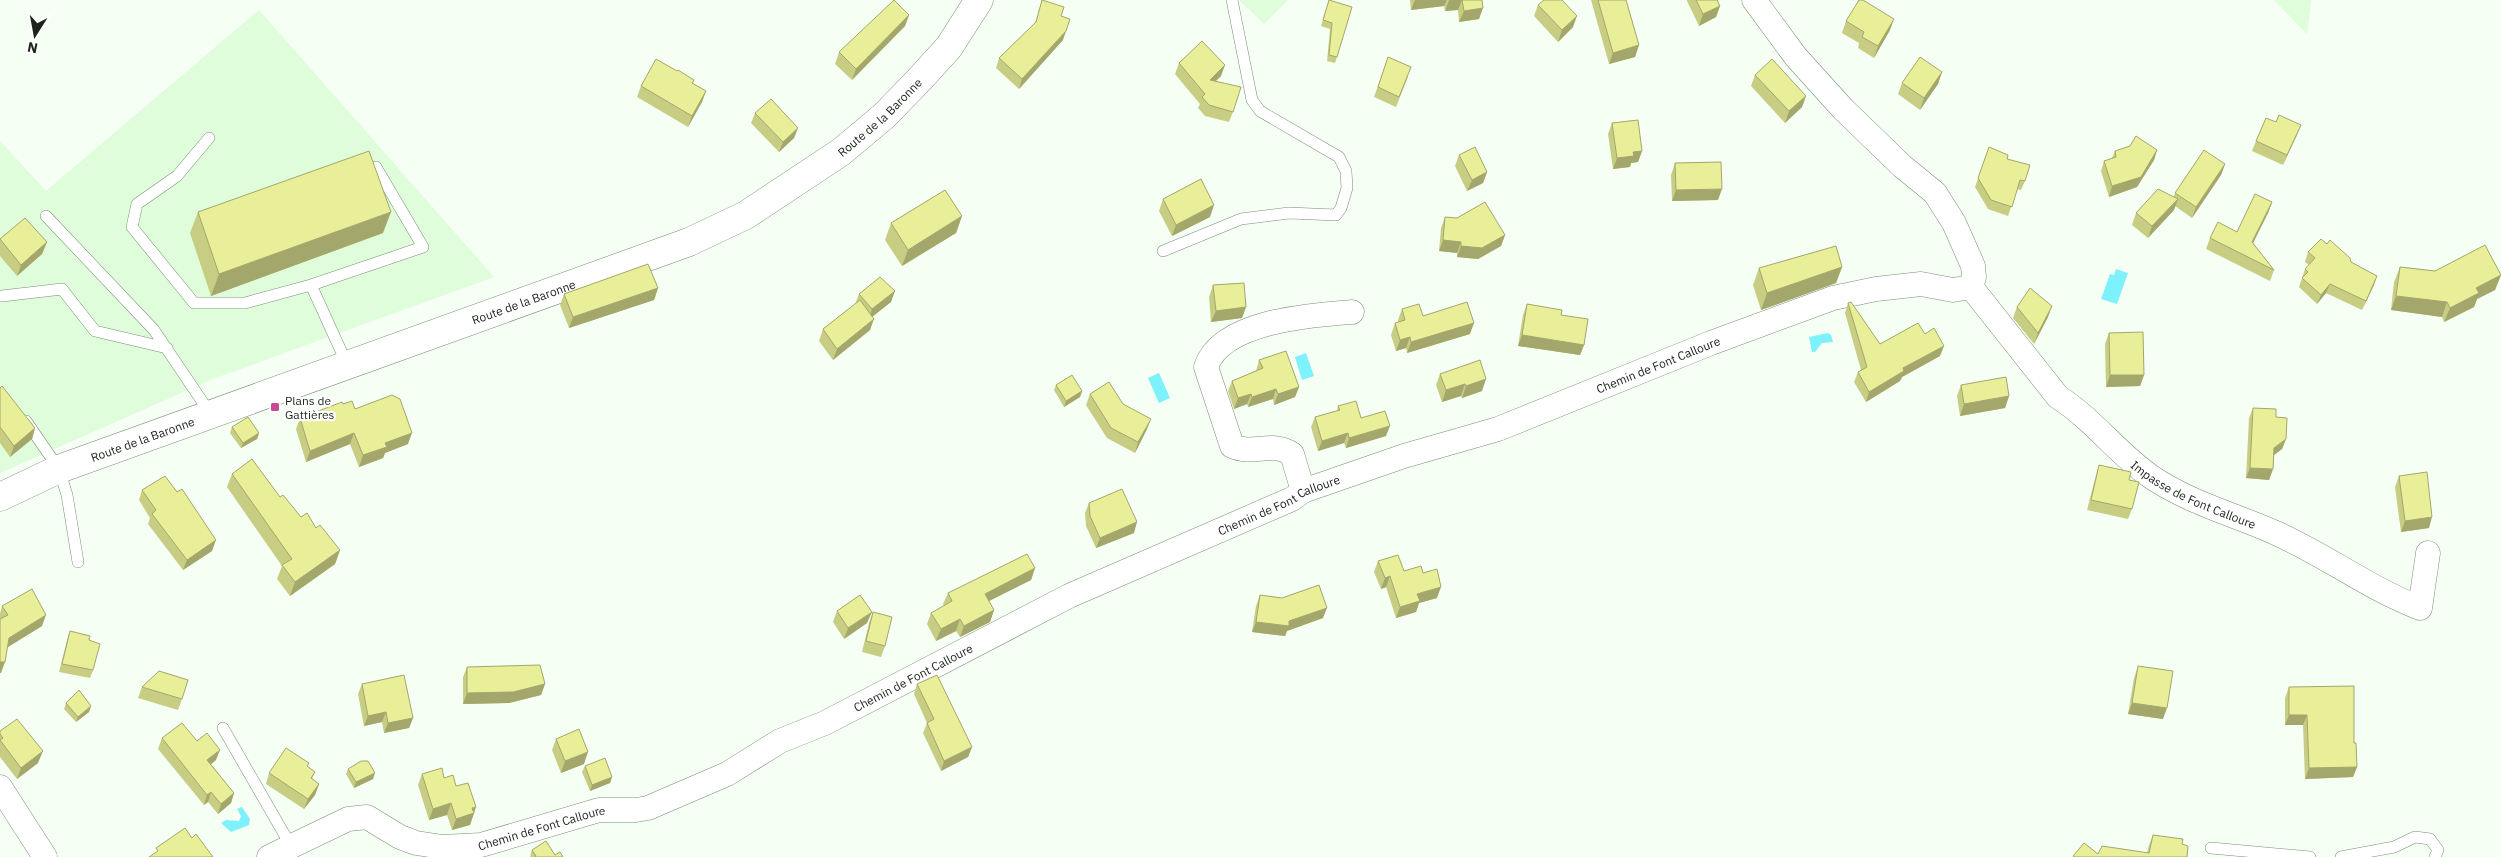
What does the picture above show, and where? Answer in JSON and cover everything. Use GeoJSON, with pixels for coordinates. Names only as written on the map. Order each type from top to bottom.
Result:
{"type":"FeatureCollection","features":[{"type":"Feature","properties":{"kind":"main road","name":"Route de la Baronne"},"geometry":{"type":"LineString","coordinates":[[0,497],[58,469],[689,242],[746,215],[841,152],[884,116],[949,47],[979,0]]}},
{"type":"Feature","properties":{"kind":"street"},"geometry":{"type":"LineString","coordinates":[[1754,0],[1796,57],[1843,109],[1902,166],[1935,193],[1954,222],[1973,266],[1974,277],[1971,287]]}},
{"type":"Feature","properties":{"kind":"street","name":"Chemin de Font Calloure"},"geometry":{"type":"LineString","coordinates":[[269,857],[337,823],[366,817],[400,837],[416,843],[443,847],[481,845],[599,810],[636,810],[648,808],[727,774],[780,741],[825,723],[1069,596],[1292,500],[1303,491],[1404,456],[1498,429],[1558,403],[1639,374],[1719,339],[1833,298],[1876,289],[1921,284],[1953,290],[1971,287]]}},
{"type":"Feature","properties":{"kind":"street","name":"Impasse de Font Calloure"},"geometry":{"type":"LineString","coordinates":[[1971,287],[2058,397],[2074,407],[2124,457],[2152,477],[2196,501],[2280,535],[2398,600],[2420,608],[2428,553]]}},
{"type":"Feature","properties":{"kind":"street"},"geometry":{"type":"LineString","coordinates":[[1303,491],[1292,454],[1281,447],[1249,450],[1232,446],[1206,367],[1210,354],[1227,341],[1266,324],[1318,314],[1352,312]]}},
{"type":"Feature","properties":{"kind":"street"},"geometry":{"type":"LineString","coordinates":[[0,787],[45,857]]}},
{"type":"Feature","properties":{"kind":"lane"},"geometry":{"type":"LineString","coordinates":[[1163,251],[1240,219],[1290,213],[1336,214],[1341,208],[1347,188],[1346,171],[1339,157],[1260,111],[1252,100],[1232,0]]}},
{"type":"Feature","properties":{"kind":"lane"},"geometry":{"type":"LineString","coordinates":[[209,138],[177,176],[137,204],[132,227],[194,303],[245,302],[311,285],[423,247],[376,167]]}},
{"type":"Feature","properties":{"kind":"lane"},"geometry":{"type":"LineString","coordinates":[[46,216],[154,330],[210,413]]}},
{"type":"Feature","properties":{"kind":"lane"},"geometry":{"type":"LineString","coordinates":[[311,285],[347,364]]}},
{"type":"Feature","properties":{"kind":"lane"},"geometry":{"type":"LineString","coordinates":[[2,296],[62,289],[95,331],[167,348]]}},
{"type":"Feature","properties":{"kind":"lane"},"geometry":{"type":"LineString","coordinates":[[17,409],[58,469],[67,495],[78,562]]}},
{"type":"Feature","properties":{"kind":"lane"},"geometry":{"type":"LineString","coordinates":[[223,728],[291,846]]}},
{"type":"Feature","properties":{"kind":"lane"},"geometry":{"type":"LineString","coordinates":[[2341,857],[2394,847],[2415,837],[2430,840],[2438,850],[2435,857]]}},
{"type":"Feature","properties":{"kind":"lane"},"geometry":{"type":"LineString","coordinates":[[2211,848],[2310,857]]}},
{"type":"Feature","properties":{"kind":"shaded area"},"geometry":{"type":"Polygon","coordinates":[[[1239,0],[1288,0],[1264,24],[1239,0]]]}},
{"type":"Feature","properties":{"kind":"shaded area"},"geometry":{"type":"Polygon","coordinates":[[[2274,0],[2311,0],[2307,34],[2274,0]]]}},
{"type":"Feature","properties":{"kind":"shaded area"},"geometry":{"type":"Polygon","coordinates":[[[259,10],[494,277],[213,379],[0,473],[0,141],[46,191],[259,10]]]}},
{"type":"Feature","properties":{"kind":"water"},"geometry":{"type":"Polygon","coordinates":[[[2116,269],[2128,273],[2117,304],[2101,299],[2110,274],[2114,275],[2116,269]]]}},
{"type":"Feature","properties":{"kind":"water"},"geometry":{"type":"Polygon","coordinates":[[[1828,333],[1831,335],[1833,342],[1822,343],[1815,352],[1812,352],[1809,337],[1828,333]]]}},
{"type":"Feature","properties":{"kind":"water"},"geometry":{"type":"Polygon","coordinates":[[[1306,353],[1314,376],[1302,380],[1295,357],[1306,353]]]}},
{"type":"Feature","properties":{"kind":"water"},"geometry":{"type":"Polygon","coordinates":[[[1159,373],[1170,398],[1159,403],[1148,378],[1159,373]]]}},
{"type":"Feature","properties":{"kind":"water"},"geometry":{"type":"Polygon","coordinates":[[[242,807],[250,819],[249,825],[231,832],[221,823],[226,820],[239,821],[241,816],[237,809],[242,807]]]}},
{"type":"Feature","properties":{"kind":"building"},"geometry":{"type":"Polygon","coordinates":[[[894,0],[909,15],[856,69],[839,52],[894,0]]]}},
{"type":"Feature","properties":{"kind":"building"},"geometry":{"type":"Polygon","coordinates":[[[1042,0],[1064,7],[1061,16],[1070,19],[1066,31],[1022,79],[999,58],[1036,22],[1042,0]]]}},
{"type":"Feature","properties":{"kind":"building"},"geometry":{"type":"Polygon","coordinates":[[[1329,0],[1352,7],[1337,57],[1329,55],[1332,23],[1323,20],[1329,0]]]}},
{"type":"Feature","properties":{"kind":"building"},"geometry":{"type":"Polygon","coordinates":[[[1462,0],[1482,0],[1483,8],[1464,11],[1462,0]]]}},
{"type":"Feature","properties":{"kind":"building"},"geometry":{"type":"Polygon","coordinates":[[[1544,0],[1562,0],[1577,16],[1562,30],[1538,5],[1544,0]]]}},
{"type":"Feature","properties":{"kind":"building"},"geometry":{"type":"Polygon","coordinates":[[[1598,0],[1626,0],[1639,45],[1613,53],[1598,0]]]}},
{"type":"Feature","properties":{"kind":"building"},"geometry":{"type":"Polygon","coordinates":[[[1696,0],[1717,0],[1720,6],[1703,14],[1696,0]]]}},
{"type":"Feature","properties":{"kind":"building"},"geometry":{"type":"Polygon","coordinates":[[[1859,0],[1863,0],[1894,19],[1878,46],[1862,37],[1864,32],[1846,21],[1859,0]]]}},
{"type":"Feature","properties":{"kind":"building"},"geometry":{"type":"Polygon","coordinates":[[[1202,41],[1225,65],[1210,80],[1241,87],[1233,112],[1209,105],[1202,97],[1205,94],[1179,63],[1202,41]]]}},
{"type":"Feature","properties":{"kind":"building"},"geometry":{"type":"Polygon","coordinates":[[[1388,57],[1411,67],[1399,97],[1378,87],[1388,57]]]}},
{"type":"Feature","properties":{"kind":"building"},"geometry":{"type":"Polygon","coordinates":[[[1920,57],[1942,72],[1924,98],[1902,83],[1920,57]]]}},
{"type":"Feature","properties":{"kind":"building"},"geometry":{"type":"Polygon","coordinates":[[[656,59],[694,80],[692,83],[706,91],[692,116],[641,86],[656,59]]]}},
{"type":"Feature","properties":{"kind":"building"},"geometry":{"type":"Polygon","coordinates":[[[1772,59],[1806,96],[1789,111],[1755,75],[1772,59]]]}},
{"type":"Feature","properties":{"kind":"building"},"geometry":{"type":"Polygon","coordinates":[[[771,99],[798,128],[783,142],[755,113],[771,99]]]}},
{"type":"Feature","properties":{"kind":"building"},"geometry":{"type":"Polygon","coordinates":[[[2279,115],[2301,125],[2287,155],[2256,141],[2266,118],[2276,122],[2279,115]]]}},
{"type":"Feature","properties":{"kind":"building"},"geometry":{"type":"Polygon","coordinates":[[[1638,120],[1642,151],[1633,152],[1634,156],[1617,158],[1612,123],[1638,120]]]}},
{"type":"Feature","properties":{"kind":"building"},"geometry":{"type":"Polygon","coordinates":[[[2136,136],[2157,150],[2141,177],[2112,186],[2104,161],[2116,157],[2115,151],[2130,146],[2136,136]]]}},
{"type":"Feature","properties":{"kind":"building"},"geometry":{"type":"Polygon","coordinates":[[[1475,147],[1487,172],[1472,180],[1459,155],[1475,147]]]}},
{"type":"Feature","properties":{"kind":"building"},"geometry":{"type":"Polygon","coordinates":[[[1989,147],[2008,155],[2007,159],[2030,165],[2025,181],[2020,180],[2012,207],[1991,200],[1978,178],[1989,147]]]}},
{"type":"Feature","properties":{"kind":"building"},"geometry":{"type":"Polygon","coordinates":[[[2204,150],[2225,164],[2196,207],[2175,193],[2204,150]]]}},
{"type":"Feature","properties":{"kind":"building"},"geometry":{"type":"Polygon","coordinates":[[[369,151],[391,212],[219,274],[198,212],[369,151]]]}},
{"type":"Feature","properties":{"kind":"building"},"geometry":{"type":"Polygon","coordinates":[[[1721,162],[1722,189],[1676,190],[1675,163],[1721,162]]]}},
{"type":"Feature","properties":{"kind":"building"},"geometry":{"type":"Polygon","coordinates":[[[1201,179],[1214,205],[1176,225],[1163,199],[1201,179]]]}},
{"type":"Feature","properties":{"kind":"building"},"geometry":{"type":"Polygon","coordinates":[[[2158,189],[2178,199],[2152,226],[2136,213],[2158,189]]]}},
{"type":"Feature","properties":{"kind":"building"},"geometry":{"type":"Polygon","coordinates":[[[945,190],[962,216],[908,250],[891,223],[945,190]]]}},
{"type":"Feature","properties":{"kind":"building"},"geometry":{"type":"Polygon","coordinates":[[[2255,194],[2272,202],[2252,242],[2274,270],[2210,238],[2218,222],[2237,232],[2255,194]]]}},
{"type":"Feature","properties":{"kind":"building"},"geometry":{"type":"Polygon","coordinates":[[[1485,202],[1505,235],[1482,248],[1461,246],[1461,242],[1443,240],[1445,217],[1457,218],[1485,202]]]}},
{"type":"Feature","properties":{"kind":"building"},"geometry":{"type":"Polygon","coordinates":[[[25,218],[47,242],[21,265],[0,239],[25,218]]]}},
{"type":"Feature","properties":{"kind":"building"},"geometry":{"type":"Polygon","coordinates":[[[2321,239],[2327,244],[2330,240],[2350,258],[2351,262],[2377,276],[2366,301],[2330,284],[2321,295],[2302,278],[2308,272],[2305,269],[2315,258],[2308,252],[2321,239]]]}},
{"type":"Feature","properties":{"kind":"building"},"geometry":{"type":"Polygon","coordinates":[[[2485,245],[2501,275],[2476,288],[2479,293],[2450,308],[2447,302],[2396,296],[2400,267],[2435,271],[2485,245]]]}},
{"type":"Feature","properties":{"kind":"building"},"geometry":{"type":"Polygon","coordinates":[[[1836,246],[1842,267],[1767,293],[1759,268],[1836,246]]]}},
{"type":"Feature","properties":{"kind":"building"},"geometry":{"type":"Polygon","coordinates":[[[648,264],[658,288],[573,317],[564,294],[648,264]]]}},
{"type":"Feature","properties":{"kind":"building"},"geometry":{"type":"Polygon","coordinates":[[[880,277],[895,291],[872,309],[859,294],[880,277]]]}},
{"type":"Feature","properties":{"kind":"building"},"geometry":{"type":"Polygon","coordinates":[[[1244,283],[1246,307],[1216,311],[1213,285],[1244,283]]]}},
{"type":"Feature","properties":{"kind":"building"},"geometry":{"type":"Polygon","coordinates":[[[2030,288],[2052,306],[2038,333],[2017,307],[2030,288]]]}},
{"type":"Feature","properties":{"kind":"building"},"geometry":{"type":"Polygon","coordinates":[[[860,300],[874,319],[837,349],[823,329],[860,300]]]}},
{"type":"Feature","properties":{"kind":"building"},"geometry":{"type":"Polygon","coordinates":[[[1467,302],[1474,323],[1411,342],[1410,337],[1400,340],[1395,323],[1405,320],[1402,309],[1419,304],[1423,316],[1467,302]]]}},
{"type":"Feature","properties":{"kind":"building"},"geometry":{"type":"Polygon","coordinates":[[[1851,302],[1880,344],[1918,323],[1925,334],[1934,328],[1944,346],[1903,368],[1904,371],[1869,392],[1858,372],[1867,367],[1848,303],[1851,302]]]}},
{"type":"Feature","properties":{"kind":"building"},"geometry":{"type":"Polygon","coordinates":[[[1527,304],[1562,310],[1561,315],[1588,319],[1584,345],[1522,335],[1527,304]]]}},
{"type":"Feature","properties":{"kind":"building"},"geometry":{"type":"Polygon","coordinates":[[[2143,332],[2144,375],[2110,375],[2109,333],[2143,332]]]}},
{"type":"Feature","properties":{"kind":"building"},"geometry":{"type":"Polygon","coordinates":[[[1286,351],[1299,387],[1278,394],[1276,389],[1252,397],[1251,394],[1238,398],[1232,381],[1263,368],[1259,360],[1286,351]]]}},
{"type":"Feature","properties":{"kind":"building"},"geometry":{"type":"Polygon","coordinates":[[[1480,360],[1486,379],[1446,390],[1440,374],[1480,360]]]}},
{"type":"Feature","properties":{"kind":"building"},"geometry":{"type":"Polygon","coordinates":[[[1072,375],[1082,391],[1066,401],[1056,385],[1072,375]]]}},
{"type":"Feature","properties":{"kind":"building"},"geometry":{"type":"Polygon","coordinates":[[[2006,377],[2009,396],[1964,404],[1961,385],[2006,377]]]}},
{"type":"Feature","properties":{"kind":"building"},"geometry":{"type":"Polygon","coordinates":[[[1109,382],[1123,404],[1151,419],[1138,442],[1111,428],[1090,394],[1109,382]]]}},
{"type":"Feature","properties":{"kind":"building"},"geometry":{"type":"Polygon","coordinates":[[[2,386],[35,428],[14,446],[0,427],[0,388],[2,386]]]}},
{"type":"Feature","properties":{"kind":"building"},"geometry":{"type":"Polygon","coordinates":[[[392,395],[400,399],[412,433],[385,443],[387,447],[363,455],[354,433],[310,451],[300,418],[342,402],[343,404],[352,401],[355,409],[392,395]]]}},
{"type":"Feature","properties":{"kind":"building"},"geometry":{"type":"Polygon","coordinates":[[[1356,401],[1361,418],[1385,411],[1390,426],[1349,438],[1348,433],[1322,441],[1315,417],[1340,410],[1338,406],[1356,401]]]}},
{"type":"Feature","properties":{"kind":"building"},"geometry":{"type":"Polygon","coordinates":[[[2253,408],[2276,409],[2276,417],[2287,418],[2286,439],[2274,448],[2273,469],[2250,468],[2253,408]]]}},
{"type":"Feature","properties":{"kind":"building"},"geometry":{"type":"Polygon","coordinates":[[[248,417],[259,433],[243,443],[232,427],[248,417]]]}},
{"type":"Feature","properties":{"kind":"building"},"geometry":{"type":"Polygon","coordinates":[[[252,459],[280,497],[283,495],[301,517],[307,513],[316,528],[320,525],[340,550],[295,582],[282,565],[292,559],[232,474],[252,459]]]}},
{"type":"Feature","properties":{"kind":"building"},"geometry":{"type":"Polygon","coordinates":[[[2099,465],[2131,472],[2129,480],[2139,482],[2132,509],[2091,500],[2099,465]]]}},
{"type":"Feature","properties":{"kind":"building"},"geometry":{"type":"Polygon","coordinates":[[[2427,472],[2432,517],[2405,521],[2399,476],[2427,472]]]}},
{"type":"Feature","properties":{"kind":"building"},"geometry":{"type":"Polygon","coordinates":[[[165,476],[177,492],[182,489],[216,540],[187,560],[152,514],[156,510],[142,490],[165,476]]]}},
{"type":"Feature","properties":{"kind":"building"},"geometry":{"type":"Polygon","coordinates":[[[1122,489],[1137,522],[1100,538],[1090,516],[1089,503],[1122,489]]]}},
{"type":"Feature","properties":{"kind":"building"},"geometry":{"type":"Polygon","coordinates":[[[1027,554],[1035,568],[985,594],[994,610],[964,626],[960,619],[941,629],[931,613],[952,601],[948,593],[1027,554]]]}},
{"type":"Feature","properties":{"kind":"building"},"geometry":{"type":"Polygon","coordinates":[[[1398,555],[1404,571],[1421,566],[1423,573],[1437,569],[1441,587],[1417,594],[1420,601],[1400,607],[1390,576],[1385,578],[1378,561],[1398,555]]]}},
{"type":"Feature","properties":{"kind":"building"},"geometry":{"type":"Polygon","coordinates":[[[1319,585],[1327,608],[1289,621],[1289,626],[1256,622],[1260,595],[1282,598],[1319,585]]]}},
{"type":"Feature","properties":{"kind":"building"},"geometry":{"type":"Polygon","coordinates":[[[32,589],[46,615],[9,638],[5,662],[0,662],[0,619],[8,615],[2,606],[32,589]]]}},
{"type":"Feature","properties":{"kind":"building"},"geometry":{"type":"Polygon","coordinates":[[[860,595],[872,612],[848,628],[837,611],[860,595]]]}},
{"type":"Feature","properties":{"kind":"building"},"geometry":{"type":"Polygon","coordinates":[[[873,612],[892,617],[885,646],[866,641],[873,612]]]}},
{"type":"Feature","properties":{"kind":"building"},"geometry":{"type":"Polygon","coordinates":[[[70,631],[90,636],[89,640],[100,644],[93,670],[62,664],[70,631]]]}},
{"type":"Feature","properties":{"kind":"building"},"geometry":{"type":"Polygon","coordinates":[[[540,665],[545,684],[513,692],[467,693],[467,667],[540,665]]]}},
{"type":"Feature","properties":{"kind":"building"},"geometry":{"type":"Polygon","coordinates":[[[2138,666],[2173,671],[2167,708],[2132,703],[2138,666]]]}},
{"type":"Feature","properties":{"kind":"building"},"geometry":{"type":"Polygon","coordinates":[[[159,671],[188,680],[182,699],[142,687],[159,671]]]}},
{"type":"Feature","properties":{"kind":"building"},"geometry":{"type":"Polygon","coordinates":[[[404,675],[413,718],[388,723],[386,712],[368,716],[362,684],[404,675]]]}},
{"type":"Feature","properties":{"kind":"building"},"geometry":{"type":"Polygon","coordinates":[[[937,675],[972,747],[944,761],[927,723],[934,719],[917,684],[937,675]]]}},
{"type":"Feature","properties":{"kind":"building"},"geometry":{"type":"Polygon","coordinates":[[[2354,686],[2354,743],[2356,743],[2357,767],[2309,768],[2307,715],[2289,715],[2289,687],[2354,686]]]}},
{"type":"Feature","properties":{"kind":"building"},"geometry":{"type":"Polygon","coordinates":[[[79,690],[91,706],[78,717],[66,703],[79,690]]]}},
{"type":"Feature","properties":{"kind":"building"},"geometry":{"type":"Polygon","coordinates":[[[17,719],[43,751],[21,768],[0,740],[3,738],[0,731],[17,719]]]}},
{"type":"Feature","properties":{"kind":"building"},"geometry":{"type":"Polygon","coordinates":[[[182,723],[197,741],[207,733],[220,750],[207,760],[234,793],[221,804],[211,792],[207,795],[162,738],[182,723]]]}},
{"type":"Feature","properties":{"kind":"building"},"geometry":{"type":"Polygon","coordinates":[[[579,729],[588,752],[565,761],[556,739],[579,729]]]}},
{"type":"Feature","properties":{"kind":"building"},"geometry":{"type":"Polygon","coordinates":[[[286,748],[309,763],[307,766],[315,772],[311,778],[319,784],[308,799],[269,773],[286,748]]]}},
{"type":"Feature","properties":{"kind":"building"},"geometry":{"type":"Polygon","coordinates":[[[605,758],[612,777],[592,785],[585,766],[605,758]]]}},
{"type":"Feature","properties":{"kind":"building"},"geometry":{"type":"Polygon","coordinates":[[[361,761],[368,761],[375,773],[356,782],[348,769],[361,761]]]}},
{"type":"Feature","properties":{"kind":"building"},"geometry":{"type":"Polygon","coordinates":[[[442,768],[444,778],[453,775],[456,786],[468,783],[476,807],[472,808],[474,813],[456,819],[451,803],[433,809],[422,774],[442,768]]]}},
{"type":"Feature","properties":{"kind":"building"},"geometry":{"type":"Polygon","coordinates":[[[185,828],[192,838],[196,834],[213,857],[149,857],[158,851],[156,848],[185,828]]]}},
{"type":"Feature","properties":{"kind":"building"},"geometry":{"type":"Polygon","coordinates":[[[2153,835],[2183,839],[2182,844],[2188,846],[2187,857],[2073,856],[2084,843],[2098,854],[2102,846],[2149,853],[2153,835]]]}},
{"type":"Feature","properties":{"kind":"building"},"geometry":{"type":"Polygon","coordinates":[[[546,841],[555,855],[560,852],[563,857],[535,857],[532,850],[546,841]]]}},
{"type":"Feature","properties":{"kind":"place","name":"Plans de Gattières"},"geometry":{"type":"Point","coordinates":[275,407]}}]}
